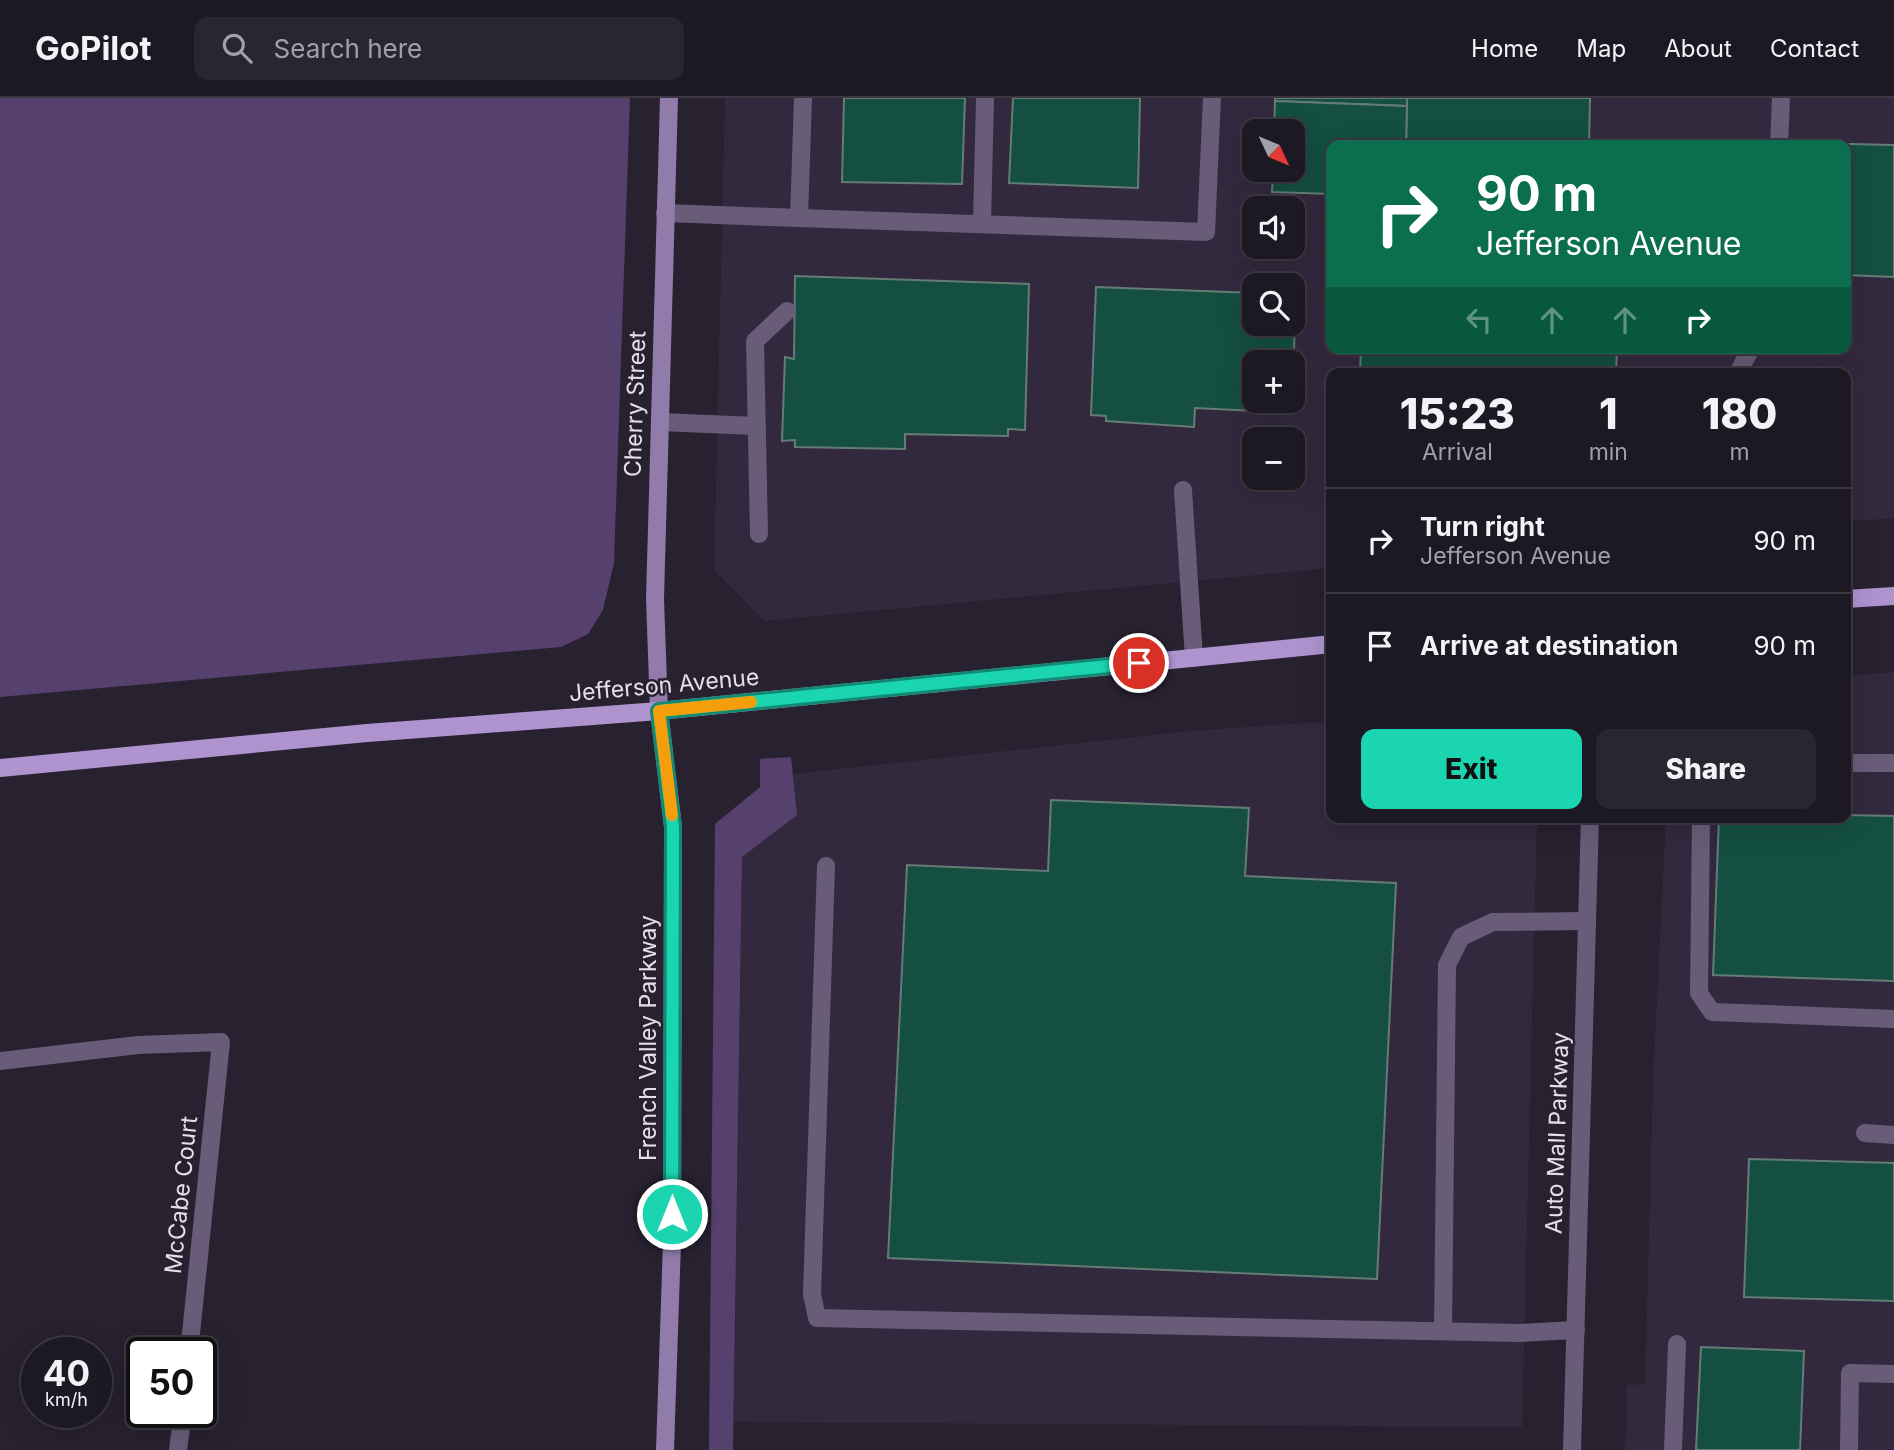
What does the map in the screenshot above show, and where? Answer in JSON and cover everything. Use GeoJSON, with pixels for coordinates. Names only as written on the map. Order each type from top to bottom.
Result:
{"type":"FeatureCollection","features":[{"type":"Feature","properties":{"kind":"main road","name":"Cherry Street"},"geometry":{"type":"LineString","coordinates":[[659,711],[654,599],[668,98]]}},
{"type":"Feature","properties":{"kind":"main road"},"geometry":{"type":"LineString","coordinates":[[1851,599],[1894,596]]}},
{"type":"Feature","properties":{"kind":"main road","name":"Jefferson Avenue"},"geometry":{"type":"LineString","coordinates":[[0,768],[368,733],[659,711],[1326,645]]}},
{"type":"Feature","properties":{"kind":"main road","name":"French Valley Parkway"},"geometry":{"type":"LineString","coordinates":[[659,711],[673,827],[672,1228],[665,1450]]}},
{"type":"Feature","properties":{"kind":"street"},"geometry":{"type":"LineString","coordinates":[[799,218],[803,98]]}},
{"type":"Feature","properties":{"kind":"street"},"geometry":{"type":"LineString","coordinates":[[982,224],[985,98]]}},
{"type":"Feature","properties":{"kind":"street"},"geometry":{"type":"LineString","coordinates":[[665,213],[1206,232],[1212,98]]}},
{"type":"Feature","properties":{"kind":"street"},"geometry":{"type":"LineString","coordinates":[[1779,140],[1781,98]]}},
{"type":"Feature","properties":{"kind":"street"},"geometry":{"type":"LineString","coordinates":[[759,534],[755,341],[787,311]]}},
{"type":"Feature","properties":{"kind":"street"},"geometry":{"type":"LineString","coordinates":[[660,422],[755,426]]}},
{"type":"Feature","properties":{"kind":"street"},"geometry":{"type":"LineString","coordinates":[[1183,490],[1194,658]]}},
{"type":"Feature","properties":{"kind":"street"},"geometry":{"type":"LineString","coordinates":[[1851,763],[1894,763]]}},
{"type":"Feature","properties":{"kind":"street","name":"Auto Mall Parkway"},"geometry":{"type":"LineString","coordinates":[[1572,1450],[1590,823]]}},
{"type":"Feature","properties":{"kind":"street"},"geometry":{"type":"LineString","coordinates":[[1700,823],[1699,993],[1712,1012],[1894,1019]]}},
{"type":"Feature","properties":{"kind":"street"},"geometry":{"type":"LineString","coordinates":[[826,866],[813,1294],[817,1318],[1443,1331],[1576,1330]]}},
{"type":"Feature","properties":{"kind":"street"},"geometry":{"type":"LineString","coordinates":[[1443,1331],[1447,965],[1461,937],[1493,922],[1587,921]]}},
{"type":"Feature","properties":{"kind":"street","name":"McCabe Court"},"geometry":{"type":"LineString","coordinates":[[0,1060],[138,1045],[221,1042],[191,1337]]}},
{"type":"Feature","properties":{"kind":"street"},"geometry":{"type":"LineString","coordinates":[[1865,1133],[1894,1135]]}},
{"type":"Feature","properties":{"kind":"street"},"geometry":{"type":"LineString","coordinates":[[1673,1450],[1677,1345]]}},
{"type":"Feature","properties":{"kind":"street"},"geometry":{"type":"LineString","coordinates":[[1849,1450],[1850,1373],[1894,1374]]}},
{"type":"Feature","properties":{"kind":"street"},"geometry":{"type":"LineString","coordinates":[[178,1450],[181,1428]]}},
{"type":"Feature","properties":{"kind":"shaded area"},"geometry":{"type":"Polygon","coordinates":[[[0,98],[630,98],[614,563],[603,610],[588,634],[561,647],[0,697],[0,98]]]}},
{"type":"Feature","properties":{"kind":"shaded area"},"geometry":{"type":"Polygon","coordinates":[[[725,98],[1894,98],[1894,519],[1851,520],[1851,368],[1326,368],[1326,569],[764,621],[714,570],[725,98]]]}},
{"type":"Feature","properties":{"kind":"shaded area"},"geometry":{"type":"Polygon","coordinates":[[[1894,672],[1894,1450],[1625,1450],[1627,1385],[1645,1384],[1653,1082],[1666,823],[1851,823],[1851,676],[1894,672]]]}},
{"type":"Feature","properties":{"kind":"shaded area"},"geometry":{"type":"Polygon","coordinates":[[[1326,721],[1326,823],[1537,823],[1522,1427],[734,1422],[742,857],[797,815],[793,774],[1191,731],[1326,721]]]}},
{"type":"Feature","properties":{"kind":"shaded area"},"geometry":{"type":"Polygon","coordinates":[[[791,757],[797,815],[742,857],[733,1450],[709,1450],[715,824],[760,787],[760,759],[791,757]]]}},
{"type":"Feature","properties":{"kind":"building"},"geometry":{"type":"Polygon","coordinates":[[[844,98],[965,98],[962,184],[842,182],[844,98]]]}},
{"type":"Feature","properties":{"kind":"building"},"geometry":{"type":"Polygon","coordinates":[[[1013,98],[1140,98],[1138,188],[1009,183],[1013,98]]]}},
{"type":"Feature","properties":{"kind":"building"},"geometry":{"type":"Polygon","coordinates":[[[1275,98],[1407,98],[1407,106],[1275,101],[1275,98]]]}},
{"type":"Feature","properties":{"kind":"building"},"geometry":{"type":"Polygon","coordinates":[[[1407,98],[1590,98],[1589,140],[1406,140],[1407,98]]]}},
{"type":"Feature","properties":{"kind":"building"},"geometry":{"type":"Polygon","coordinates":[[[1275,101],[1407,106],[1406,140],[1326,140],[1326,194],[1272,192],[1272,182],[1306,182],[1306,119],[1274,119],[1275,101]]]}},
{"type":"Feature","properties":{"kind":"building"},"geometry":{"type":"Polygon","coordinates":[[[1851,144],[1894,145],[1894,277],[1851,275],[1851,144]]]}},
{"type":"Feature","properties":{"kind":"building"},"geometry":{"type":"Polygon","coordinates":[[[795,276],[1029,284],[1025,430],[1008,429],[1008,436],[905,434],[905,449],[795,447],[795,440],[782,441],[785,357],[794,359],[795,276]]]}},
{"type":"Feature","properties":{"kind":"building"},"geometry":{"type":"Polygon","coordinates":[[[1096,287],[1242,293],[1242,336],[1295,336],[1294,350],[1242,350],[1242,410],[1195,408],[1194,427],[1106,421],[1106,416],[1091,415],[1096,287]]]}},
{"type":"Feature","properties":{"kind":"building"},"geometry":{"type":"Polygon","coordinates":[[[1361,354],[1617,354],[1616,368],[1360,368],[1361,354]]]}},
{"type":"Feature","properties":{"kind":"building"},"geometry":{"type":"Polygon","coordinates":[[[1051,800],[1249,808],[1245,876],[1396,883],[1377,1279],[888,1258],[907,865],[1048,871],[1051,800]]]}},
{"type":"Feature","properties":{"kind":"building"},"geometry":{"type":"Polygon","coordinates":[[[1851,815],[1894,816],[1894,981],[1713,975],[1719,823],[1851,823],[1851,815]]]}},
{"type":"Feature","properties":{"kind":"building"},"geometry":{"type":"Polygon","coordinates":[[[1749,1159],[1894,1163],[1894,1301],[1744,1297],[1749,1159]]]}},
{"type":"Feature","properties":{"kind":"building"},"geometry":{"type":"Polygon","coordinates":[[[1701,1347],[1804,1351],[1800,1450],[1696,1450],[1701,1347]]]}},
{"type":"Feature","properties":{"kind":"slow traffic"},"geometry":{"type":"LineString","coordinates":[[672,815],[659,711],[751,702]]}},
{"type":"Feature","properties":{"kind":"route"},"geometry":{"type":"LineString","coordinates":[[672,1214],[673,827],[659,711],[1139,663]]}}]}
